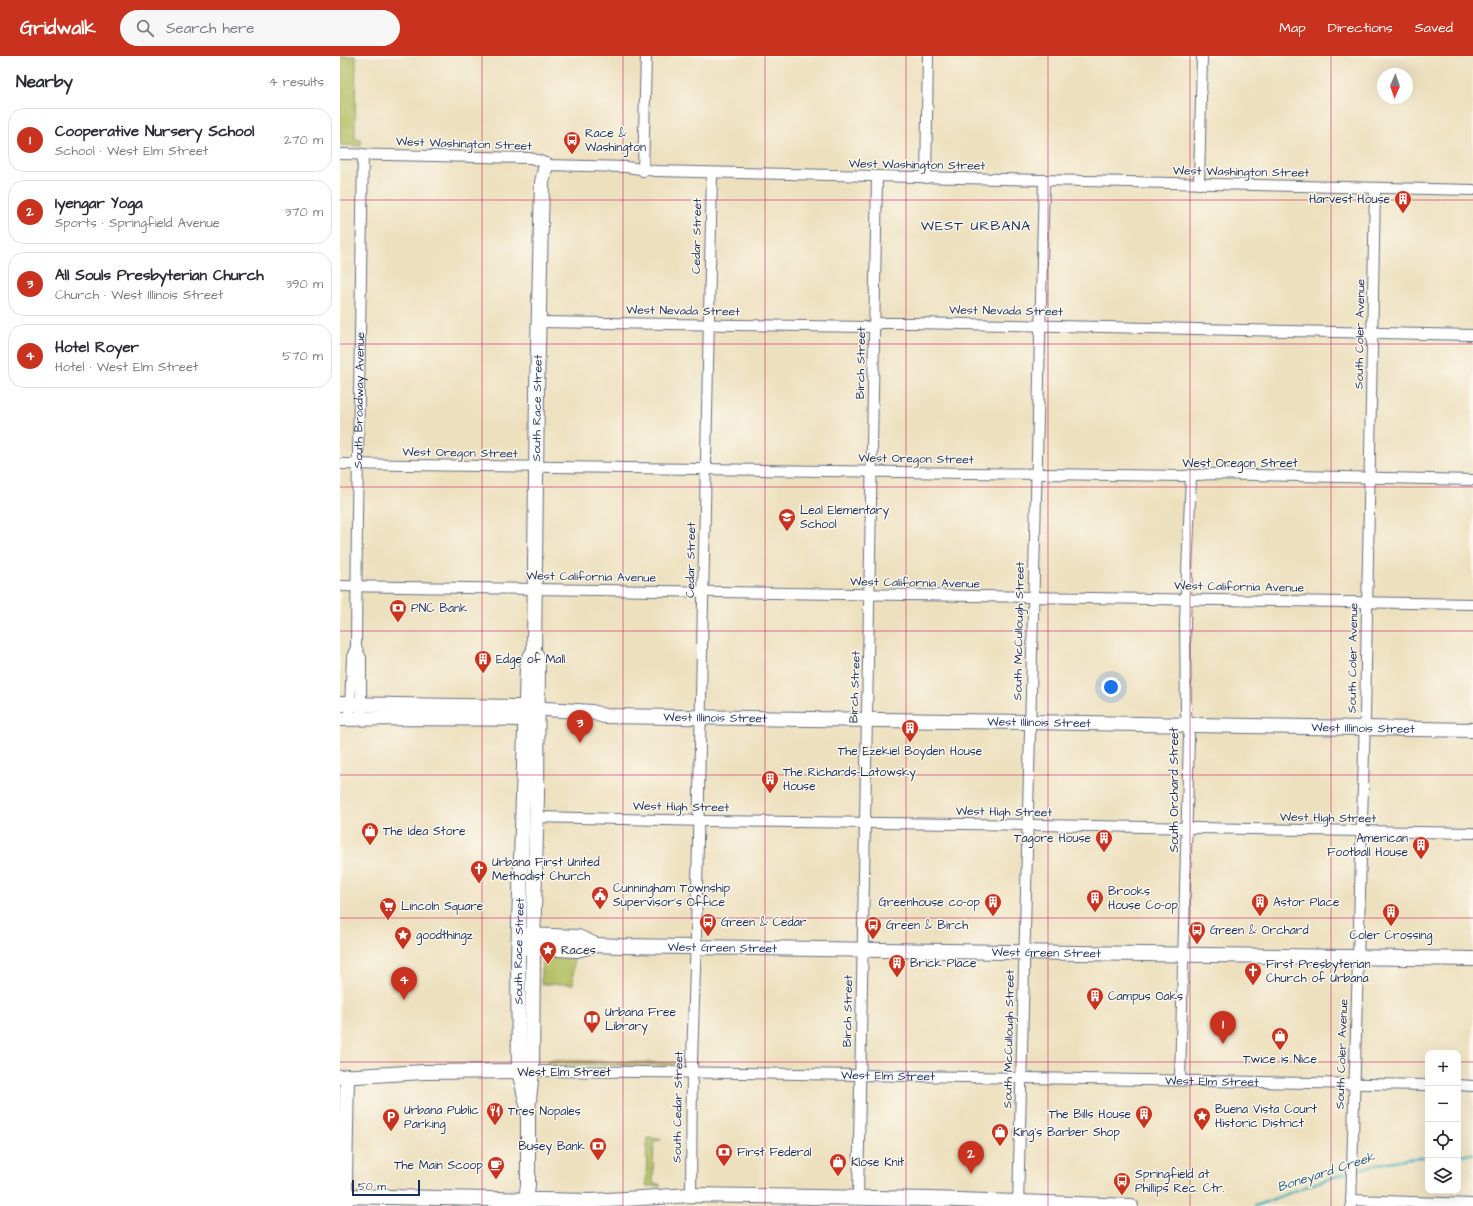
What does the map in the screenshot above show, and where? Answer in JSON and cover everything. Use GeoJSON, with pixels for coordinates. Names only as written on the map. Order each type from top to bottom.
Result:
{"type":"FeatureCollection","features":[{"type":"Feature","properties":{"kind":"street"},"geometry":{"type":"LineString","coordinates":[[643,171],[646,56]]}},
{"type":"Feature","properties":{"kind":"street"},"geometry":{"type":"LineString","coordinates":[[926,178],[928,56]]}},
{"type":"Feature","properties":{"kind":"street"},"geometry":{"type":"LineString","coordinates":[[1199,184],[1202,56]]}},
{"type":"Feature","properties":{"kind":"street","name":"West Washington Street"},"geometry":{"type":"LineString","coordinates":[[340,154],[530,158],[541,161],[546,165],[626,168],[643,171],[1473,190]]}},
{"type":"Feature","properties":{"kind":"street","name":"South Broadway Avenue"},"geometry":{"type":"LineString","coordinates":[[351,719],[350,705],[362,658],[356,647],[363,154]]}},
{"type":"Feature","properties":{"kind":"street","name":"South Race Street"},"geometry":{"type":"LineString","coordinates":[[526,1203],[528,1185],[528,1109],[526,1071],[526,941],[531,714],[538,658],[534,651],[534,590],[542,182],[546,165]]}},
{"type":"Feature","properties":{"kind":"street","name":"Cedar Street"},"geometry":{"type":"LineString","coordinates":[[696,947],[712,173]]}},
{"type":"Feature","properties":{"kind":"street","name":"Birch Street"},"geometry":{"type":"LineString","coordinates":[[858,1198],[877,177]]}},
{"type":"Feature","properties":{"kind":"street","name":"South McCullough Street"},"geometry":{"type":"LineString","coordinates":[[1018,1204],[1044,180]]}},
{"type":"Feature","properties":{"kind":"street","name":"South Coler Avenue"},"geometry":{"type":"LineString","coordinates":[[1351,1203],[1365,728],[1375,188]]}},
{"type":"Feature","properties":{"kind":"street","name":"West Nevada Street"},"geometry":{"type":"LineString","coordinates":[[539,322],[868,327],[881,323],[905,323],[1473,335]]}},
{"type":"Feature","properties":{"kind":"street","name":"West Oregon Street"},"geometry":{"type":"LineString","coordinates":[[340,464],[872,472],[1212,474],[1473,480]]}},
{"type":"Feature","properties":{"kind":"street","name":"South Orchard Street"},"geometry":{"type":"LineString","coordinates":[[1180,1080],[1189,736],[1186,713],[1186,622],[1191,475]]}},
{"type":"Feature","properties":{"kind":"street","name":"West California Avenue"},"geometry":{"type":"LineString","coordinates":[[340,586],[704,593],[1473,604]]}},
{"type":"Feature","properties":{"kind":"street","name":"West Illinois Street"},"geometry":{"type":"LineString","coordinates":[[350,705],[531,714],[591,720],[604,716],[700,717],[1473,730]]}},
{"type":"Feature","properties":{"kind":"street","name":"South Race Street"},"geometry":{"type":"LineString","coordinates":[[526,941],[537,795],[531,714]]}},
{"type":"Feature","properties":{"kind":"street","name":"West Illinois Street"},"geometry":{"type":"LineString","coordinates":[[351,719],[531,714]]}},
{"type":"Feature","properties":{"kind":"street","name":"West High Street"},"geometry":{"type":"LineString","coordinates":[[536,817],[865,824],[1027,825],[1473,833]]}},
{"type":"Feature","properties":{"kind":"street","name":"West Green Street"},"geometry":{"type":"LineString","coordinates":[[526,941],[578,937],[596,945],[1473,959]]}},
{"type":"Feature","properties":{"kind":"street","name":"South Cedar Street"},"geometry":{"type":"LineString","coordinates":[[691,1195],[692,1073],[696,947]]}},
{"type":"Feature","properties":{"kind":"street","name":"West Elm Street"},"geometry":{"type":"LineString","coordinates":[[344,1077],[424,1072],[526,1071],[1425,1085]]}},
{"type":"Feature","properties":{"kind":"street"},"geometry":{"type":"LineString","coordinates":[[344,1077],[344,1200],[597,1203],[642,1202],[691,1195],[1131,1206]]}},
{"type":"Feature","properties":{"kind":"street"},"geometry":{"type":"LineString","coordinates":[[1461,1085],[1473,1086]]}},
{"type":"Feature","properties":{"kind":"street"},"geometry":{"type":"LineString","coordinates":[[1351,1203],[1473,1204]]}},
{"type":"Feature","properties":{"kind":"green space"},"geometry":{"type":"Polygon","coordinates":[[[340,56],[356,56],[355,139],[361,139],[361,146],[340,145],[340,56]]]}},
{"type":"Feature","properties":{"kind":"green space"},"geometry":{"type":"Polygon","coordinates":[[[554,955],[574,955],[573,984],[541,984],[541,970],[543,962],[554,955]]]}},
{"type":"Feature","properties":{"kind":"green space"},"geometry":{"type":"Polygon","coordinates":[[[547,1060],[680,1063],[680,1065],[551,1064],[546,1062],[547,1060]]]}},
{"type":"Feature","properties":{"kind":"green space"},"geometry":{"type":"Polygon","coordinates":[[[647,1138],[661,1139],[654,1141],[653,1183],[661,1186],[646,1186],[647,1138]]]}},
{"type":"Feature","properties":{"kind":"waterway","name":"Boneyard Creek"},"geometry":{"type":"LineString","coordinates":[[1461,1155],[1473,1154]]}},
{"type":"Feature","properties":{"kind":"waterway","name":"Boneyard Creek"},"geometry":{"type":"LineString","coordinates":[[1354,1171],[1391,1161],[1425,1157]]}},
{"type":"Feature","properties":{"kind":"waterway","name":"Boneyard Creek"},"geometry":{"type":"LineString","coordinates":[[1255,1206],[1349,1172]]}},
{"type":"Feature","properties":{"kind":"place","name":"Race & Washington"},"geometry":{"type":"Point","coordinates":[572,155]}},
{"type":"Feature","properties":{"kind":"place","name":"Harvest House"},"geometry":{"type":"Point","coordinates":[1403,214]}},
{"type":"Feature","properties":{"kind":"place","name":"Leal Elementary School"},"geometry":{"type":"Point","coordinates":[787,532]}},
{"type":"Feature","properties":{"kind":"place","name":"PNC Bank"},"geometry":{"type":"Point","coordinates":[398,623]}},
{"type":"Feature","properties":{"kind":"place","name":"Edge of Mall"},"geometry":{"type":"Point","coordinates":[483,674]}},
{"type":"Feature","properties":{"kind":"place","name":"All Souls Presbyterian Church"},"geometry":{"type":"Point","coordinates":[580,743]}},
{"type":"Feature","properties":{"kind":"place","name":"The Ezekiel Boyden House"},"geometry":{"type":"Point","coordinates":[910,743]}},
{"type":"Feature","properties":{"kind":"place","name":"The Richards-Latowsky House"},"geometry":{"type":"Point","coordinates":[770,794]}},
{"type":"Feature","properties":{"kind":"place","name":"The Idea Store"},"geometry":{"type":"Point","coordinates":[370,846]}},
{"type":"Feature","properties":{"kind":"place","name":"Tagore House"},"geometry":{"type":"Point","coordinates":[1104,853]}},
{"type":"Feature","properties":{"kind":"place","name":"American Football House"},"geometry":{"type":"Point","coordinates":[1421,860]}},
{"type":"Feature","properties":{"kind":"place","name":"Urbana First United Methodist Church"},"geometry":{"type":"Point","coordinates":[479,884]}},
{"type":"Feature","properties":{"kind":"place","name":"Cunningham Township Supervisor's Office"},"geometry":{"type":"Point","coordinates":[600,910]}},
{"type":"Feature","properties":{"kind":"place","name":"Brooks House Co-op"},"geometry":{"type":"Point","coordinates":[1095,913]}},
{"type":"Feature","properties":{"kind":"place","name":"Greenhouse co-op"},"geometry":{"type":"Point","coordinates":[993,917]}},
{"type":"Feature","properties":{"kind":"place","name":"Astor Place"},"geometry":{"type":"Point","coordinates":[1260,917]}},
{"type":"Feature","properties":{"kind":"place","name":"Lincoln Square"},"geometry":{"type":"Point","coordinates":[388,921]}},
{"type":"Feature","properties":{"kind":"place","name":"Coler Crossing"},"geometry":{"type":"Point","coordinates":[1391,927]}},
{"type":"Feature","properties":{"kind":"place","name":"Green & Cedar"},"geometry":{"type":"Point","coordinates":[708,937]}},
{"type":"Feature","properties":{"kind":"place","name":"Green & Birch"},"geometry":{"type":"Point","coordinates":[873,940]}},
{"type":"Feature","properties":{"kind":"place","name":"Green & Orchard"},"geometry":{"type":"Point","coordinates":[1197,945]}},
{"type":"Feature","properties":{"kind":"place","name":"goodthingz"},"geometry":{"type":"Point","coordinates":[403,950]}},
{"type":"Feature","properties":{"kind":"place","name":"Races"},"geometry":{"type":"Point","coordinates":[548,965]}},
{"type":"Feature","properties":{"kind":"place","name":"Brick Place"},"geometry":{"type":"Point","coordinates":[897,978]}},
{"type":"Feature","properties":{"kind":"place","name":"First Presbyterian Church of Urbana"},"geometry":{"type":"Point","coordinates":[1253,986]}},
{"type":"Feature","properties":{"kind":"place","name":"Hotel Royer"},"geometry":{"type":"Point","coordinates":[404,1000]}},
{"type":"Feature","properties":{"kind":"place","name":"Campus Oaks"},"geometry":{"type":"Point","coordinates":[1095,1011]}},
{"type":"Feature","properties":{"kind":"place","name":"Urbana Free Library"},"geometry":{"type":"Point","coordinates":[592,1034]}},
{"type":"Feature","properties":{"kind":"place","name":"Cooperative Nursery School"},"geometry":{"type":"Point","coordinates":[1223,1044]}},
{"type":"Feature","properties":{"kind":"place","name":"Twice is Nice"},"geometry":{"type":"Point","coordinates":[1280,1051]}},
{"type":"Feature","properties":{"kind":"place","name":"Tres Nopales"},"geometry":{"type":"Point","coordinates":[495,1126]}},
{"type":"Feature","properties":{"kind":"place","name":"The Bills House"},"geometry":{"type":"Point","coordinates":[1144,1129]}},
{"type":"Feature","properties":{"kind":"place","name":"Buena Vista Court Historic District"},"geometry":{"type":"Point","coordinates":[1202,1131]}},
{"type":"Feature","properties":{"kind":"place","name":"Urbana Public Parking"},"geometry":{"type":"Point","coordinates":[391,1132]}},
{"type":"Feature","properties":{"kind":"place","name":"King's Barber Shop"},"geometry":{"type":"Point","coordinates":[1000,1147]}},
{"type":"Feature","properties":{"kind":"place","name":"Busey Bank"},"geometry":{"type":"Point","coordinates":[598,1161]}},
{"type":"Feature","properties":{"kind":"place","name":"First Federal"},"geometry":{"type":"Point","coordinates":[724,1167]}},
{"type":"Feature","properties":{"kind":"place","name":"Iyengar Yoga"},"geometry":{"type":"Point","coordinates":[971,1174]}},
{"type":"Feature","properties":{"kind":"place","name":"Klose Knit"},"geometry":{"type":"Point","coordinates":[838,1177]}},
{"type":"Feature","properties":{"kind":"place","name":"The Main Scoop"},"geometry":{"type":"Point","coordinates":[496,1180]}},
{"type":"Feature","properties":{"kind":"place","name":"Springfield at Phillips Rec. Ctr."},"geometry":{"type":"Point","coordinates":[1122,1196]}},
{"type":"Feature","properties":{"kind":"district","name":"WEST URBANA"},"geometry":{"type":"Point","coordinates":[976,226]}}]}
